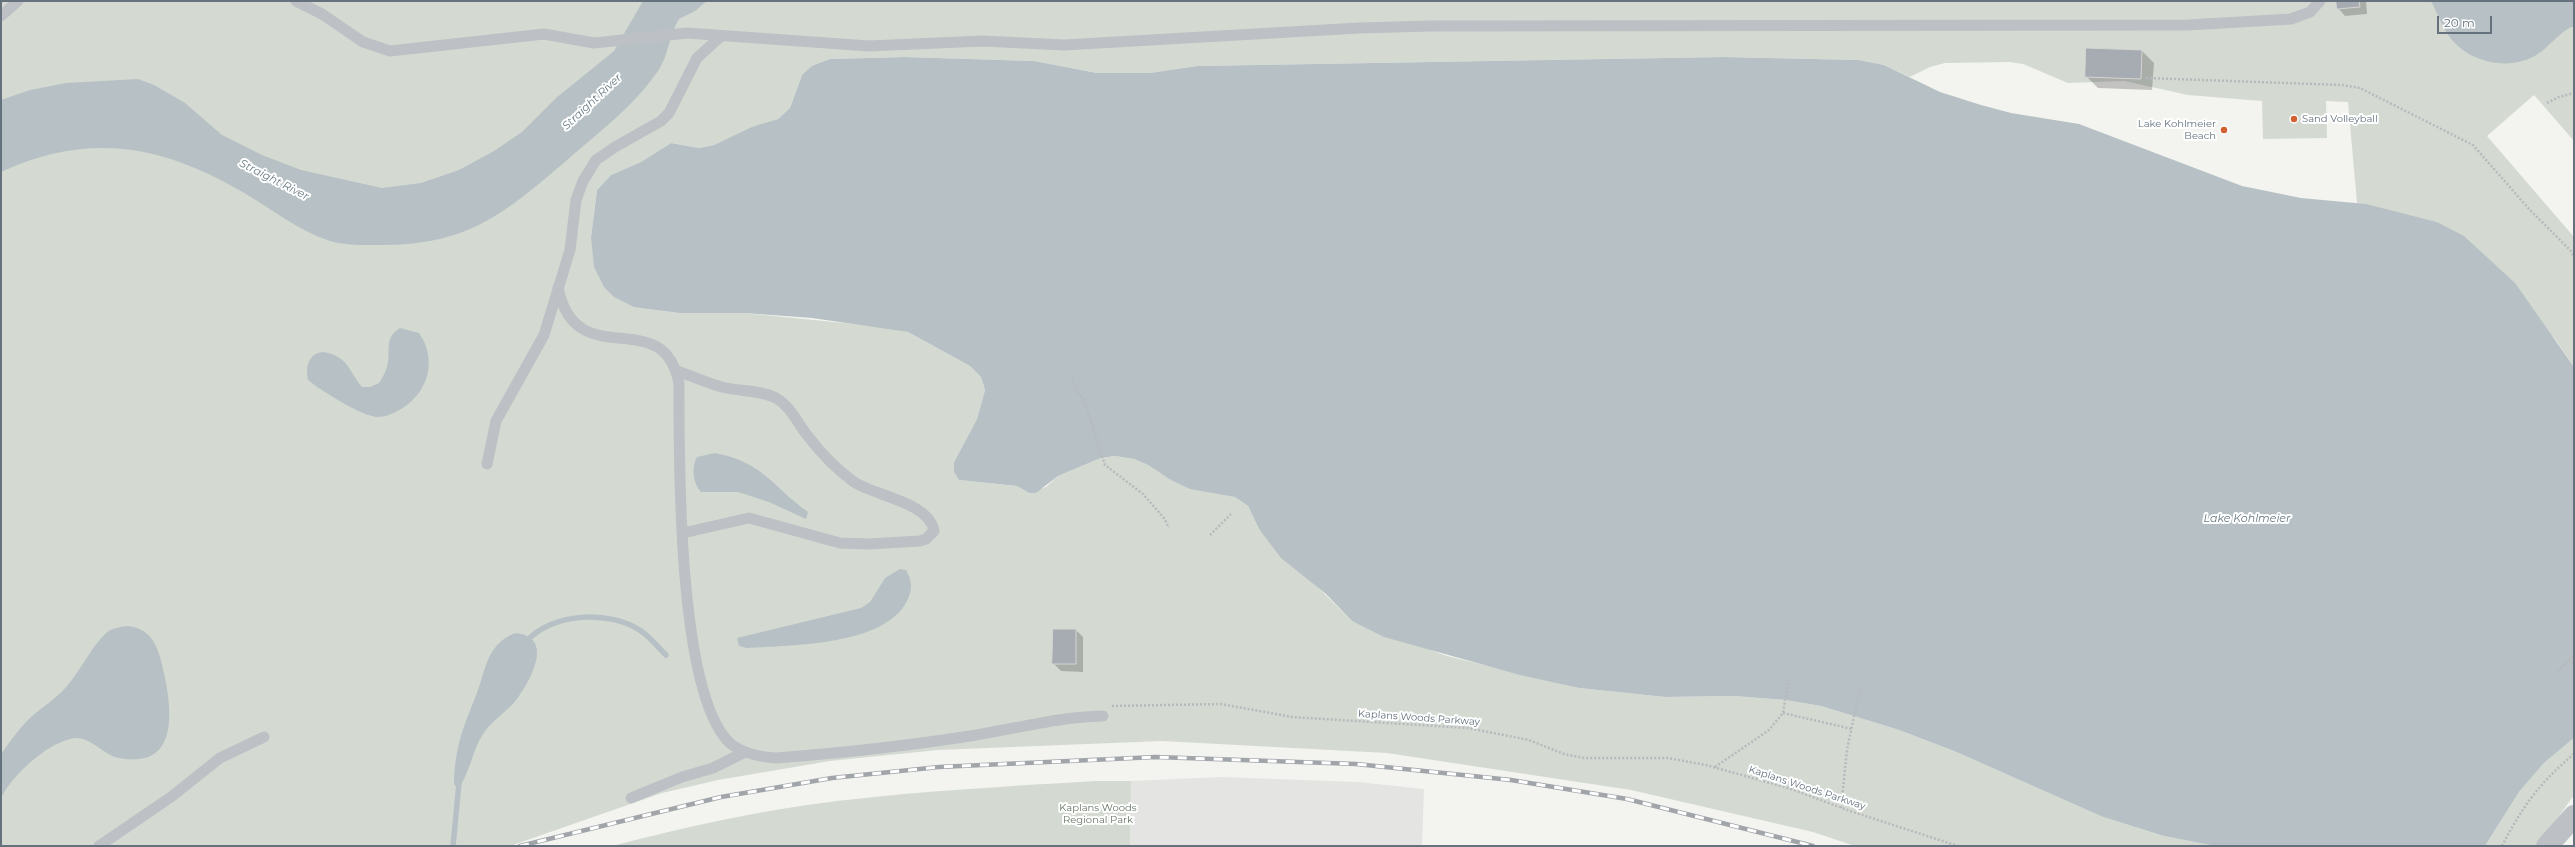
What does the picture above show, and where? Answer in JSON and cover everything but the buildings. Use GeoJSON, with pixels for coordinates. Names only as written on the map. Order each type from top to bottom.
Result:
{"type":"FeatureCollection","features":[{"type":"Feature","properties":{"kind":"street"},"geometry":{"type":"LineString","coordinates":[[2547,846],[2574,816]]}},
{"type":"Feature","properties":{"kind":"lane"},"geometry":{"type":"LineString","coordinates":[[1,16],[18,1]]}},
{"type":"Feature","properties":{"kind":"lane"},"geometry":{"type":"LineString","coordinates":[[296,1],[322,14],[349,34],[374,47],[400,50],[544,34],[594,43],[610,43],[687,33],[720,37],[869,46],[983,41],[1064,46],[1359,28],[1431,26],[2188,25],[2291,19],[2310,12],[2320,1]]}},
{"type":"Feature","properties":{"kind":"lane"},"geometry":{"type":"LineString","coordinates":[[487,464],[496,421],[544,335],[570,250],[576,200],[588,170],[596,160],[614,147],[661,121],[672,108],[697,58],[720,37]]}},
{"type":"Feature","properties":{"kind":"lane"},"geometry":{"type":"LineString","coordinates":[[558,288],[565,313],[580,328],[604,336],[650,343],[666,355],[677,371],[679,384],[683,533],[694,651],[709,710],[719,729],[731,744],[745,752],[761,757],[797,757],[922,744],[1018,728],[1047,720],[1103,716]]}},
{"type":"Feature","properties":{"kind":"lane"},"geometry":{"type":"LineString","coordinates":[[677,371],[722,387],[757,391],[777,399],[786,406],[827,459],[843,473],[856,483],[916,509],[929,518],[934,531],[926,540],[920,541],[850,544],[820,538],[749,518],[683,533]]}},
{"type":"Feature","properties":{"kind":"lane"},"geometry":{"type":"LineString","coordinates":[[99,846],[171,797],[220,758],[264,737]]}},
{"type":"Feature","properties":{"kind":"lane"},"geometry":{"type":"LineString","coordinates":[[631,798],[682,777],[713,768],[745,752]]}},
{"type":"Feature","properties":{"kind":"path"},"geometry":{"type":"LineString","coordinates":[[2146,78],[2352,86],[2373,94],[2473,145],[2529,210],[2571,251],[2574,257]]}},
{"type":"Feature","properties":{"kind":"path"},"geometry":{"type":"LineString","coordinates":[[2547,103],[2559,97],[2574,93]]}},
{"type":"Feature","properties":{"kind":"path"},"geometry":{"type":"LineString","coordinates":[[1072,378],[1076,390],[1084,401],[1105,465],[1142,494],[1164,518],[1169,528]]}},
{"type":"Feature","properties":{"kind":"path"},"geometry":{"type":"LineString","coordinates":[[1210,536],[1231,514]]}},
{"type":"Feature","properties":{"kind":"path"},"geometry":{"type":"LineString","coordinates":[[2557,672],[2574,655]]}},
{"type":"Feature","properties":{"kind":"path"},"geometry":{"type":"LineString","coordinates":[[2569,660],[2574,664]]}},
{"type":"Feature","properties":{"kind":"path"},"geometry":{"type":"LineString","coordinates":[[1714,767],[1769,730],[1783,713],[1789,678]]}},
{"type":"Feature","properties":{"kind":"path"},"geometry":{"type":"LineString","coordinates":[[1841,808],[1852,729],[1860,688]]}},
{"type":"Feature","properties":{"kind":"path","name":"Kaplans Woods Parkway"},"geometry":{"type":"LineString","coordinates":[[1110,706],[1221,704],[1292,717],[1468,728],[1529,740],[1564,754],[1577,757],[1668,758],[1714,767],[1791,789],[1841,808],[1958,846]]}},
{"type":"Feature","properties":{"kind":"path"},"geometry":{"type":"LineString","coordinates":[[1783,713],[1852,729]]}},
{"type":"Feature","properties":{"kind":"path"},"geometry":{"type":"LineString","coordinates":[[2502,846],[2523,806],[2537,787],[2574,754]]}},
{"type":"Feature","properties":{"kind":"shaded area"},"geometry":{"type":"Polygon","coordinates":[[[1220,777],[1358,782],[1424,789],[1422,846],[1130,846],[1131,781],[1220,777]]]}},
{"type":"Feature","properties":{"kind":"green space"},"geometry":{"type":"Polygon","coordinates":[[[1,1],[2574,1],[2574,141],[2534,95],[2487,136],[2574,237],[2574,367],[2555,339],[2437,222],[2357,203],[2348,102],[2326,101],[2327,138],[2263,139],[2262,101],[2188,95],[2124,81],[2068,83],[2023,64],[2010,62],[1945,63],[1930,67],[1910,77],[1884,65],[1859,60],[1723,57],[1197,66],[1151,73],[1097,73],[1034,61],[905,57],[830,59],[802,75],[790,108],[778,119],[752,128],[714,145],[699,148],[671,143],[641,162],[611,175],[597,190],[591,236],[658,310],[679,313],[744,313],[874,326],[908,332],[970,366],[981,377],[985,390],[977,419],[954,462],[959,480],[1017,486],[1029,493],[1046,487],[1058,476],[1101,458],[1115,456],[1134,459],[1148,465],[1169,479],[1235,497],[1248,506],[1259,529],[1352,621],[1447,656],[1579,688],[1665,697],[1734,696],[1785,700],[1821,706],[1899,730],[1954,751],[2103,817],[2164,836],[2215,846],[1855,846],[1813,832],[1631,790],[1387,753],[1162,741],[938,750],[830,761],[718,780],[662,793],[510,846],[1,846],[1,1]]]}},
{"type":"Feature","properties":{"kind":"green space"},"geometry":{"type":"Polygon","coordinates":[[[2574,738],[2574,795],[2538,846],[2485,846],[2519,792],[2544,763],[2574,738]]]}},
{"type":"Feature","properties":{"kind":"green space","name":"Kaplans Woods Regional Park"},"geometry":{"type":"Polygon","coordinates":[[[1096,781],[1131,781],[1130,846],[612,846],[723,820],[780,809],[837,801],[869,797],[998,787],[1096,781]]]}},
{"type":"Feature","properties":{"kind":"water","name":"Straight River"},"geometry":{"type":"Polygon","coordinates":[[[643,1],[707,1],[695,11],[679,19],[673,31],[662,65],[638,96],[615,119],[524,196],[505,210],[485,222],[441,239],[386,245],[350,244],[330,241],[297,226],[216,177],[186,164],[156,155],[126,149],[96,148],[65,151],[33,159],[1,172],[1,100],[30,90],[66,83],[138,79],[154,85],[185,103],[222,135],[262,155],[301,170],[382,188],[421,183],[459,170],[494,151],[522,132],[556,98],[614,51],[643,1]]]}},
{"type":"Feature","properties":{"kind":"water"},"geometry":{"type":"Polygon","coordinates":[[[2431,1],[2574,1],[2574,26],[2564,31],[2538,54],[2528,59],[2517,62],[2493,62],[2482,60],[2461,49],[2449,37],[2431,1]]]}},
{"type":"Feature","properties":{"kind":"water","name":"Lake Kohlmeier"},"geometry":{"type":"Polygon","coordinates":[[[905,57],[1034,61],[1097,73],[1150,73],[1197,66],[1723,57],[1859,60],[1884,65],[1940,92],[1981,105],[2011,113],[2079,124],[2242,186],[2301,198],[2366,204],[2437,222],[2464,236],[2515,283],[2574,367],[2574,738],[2544,763],[2519,792],[2485,846],[2215,846],[2164,836],[2103,817],[1954,751],[1899,730],[1821,706],[1785,700],[1734,696],[1665,697],[1579,688],[1520,675],[1384,637],[1352,621],[1326,594],[1281,558],[1259,529],[1248,506],[1235,497],[1190,489],[1169,479],[1148,465],[1134,459],[1115,456],[1101,458],[1058,476],[1036,493],[1029,493],[1017,486],[959,480],[954,472],[954,462],[977,419],[985,390],[981,377],[970,366],[908,332],[812,318],[744,313],[679,313],[634,307],[614,297],[604,287],[594,267],[591,237],[597,190],[611,175],[641,162],[671,143],[699,148],[714,145],[752,127],[778,119],[790,108],[802,75],[812,66],[830,59],[905,57]]]}},
{"type":"Feature","properties":{"kind":"water"},"geometry":{"type":"Polygon","coordinates":[[[400,328],[419,333],[425,343],[429,365],[424,385],[418,394],[410,402],[398,410],[378,417],[362,413],[322,390],[308,380],[307,371],[311,358],[320,352],[326,352],[341,359],[362,387],[370,387],[379,383],[385,373],[387,365],[390,339],[395,331],[400,328]]]}},
{"type":"Feature","properties":{"kind":"water"},"geometry":{"type":"Polygon","coordinates":[[[715,453],[732,457],[756,469],[766,476],[808,512],[806,519],[769,502],[738,492],[701,492],[696,485],[694,475],[695,461],[697,457],[715,453]]]}},
{"type":"Feature","properties":{"kind":"water"},"geometry":{"type":"Polygon","coordinates":[[[900,569],[906,570],[910,578],[911,589],[909,597],[895,616],[879,627],[858,635],[811,644],[747,648],[739,646],[737,638],[861,608],[870,602],[885,578],[900,569]]]}},
{"type":"Feature","properties":{"kind":"water"},"geometry":{"type":"Polygon","coordinates":[[[128,626],[140,629],[149,636],[158,651],[163,668],[168,698],[168,729],[164,742],[157,752],[142,759],[122,759],[110,755],[87,740],[77,738],[67,740],[44,751],[33,760],[14,779],[1,798],[1,754],[10,741],[28,720],[66,687],[95,645],[107,632],[119,627],[128,626]]]}},
{"type":"Feature","properties":{"kind":"water"},"geometry":{"type":"Polygon","coordinates":[[[515,633],[527,636],[534,642],[537,650],[533,671],[523,691],[517,699],[491,724],[483,734],[458,789],[454,784],[458,749],[463,730],[488,660],[492,652],[505,638],[515,633]]]}},
{"type":"Feature","properties":{"kind":"waterway"},"geometry":{"type":"LineString","coordinates":[[526,642],[537,632],[550,625],[565,620],[582,617],[598,617],[628,624],[641,631],[666,655]]}},
{"type":"Feature","properties":{"kind":"waterway"},"geometry":{"type":"LineString","coordinates":[[453,846],[459,783]]}},
{"type":"Feature","properties":{"kind":"railway"},"geometry":{"type":"LineString","coordinates":[[520,846],[721,797],[832,778],[939,767],[1156,757],[1356,764],[1511,780],[1627,799],[1813,846]]}},
{"type":"Feature","properties":{"kind":"place","name":"Sand Volleyball"},"geometry":{"type":"Point","coordinates":[2294,119]}},
{"type":"Feature","properties":{"kind":"place","name":"Lake Kohlmeier Beach"},"geometry":{"type":"Point","coordinates":[2224,130]}}]}
